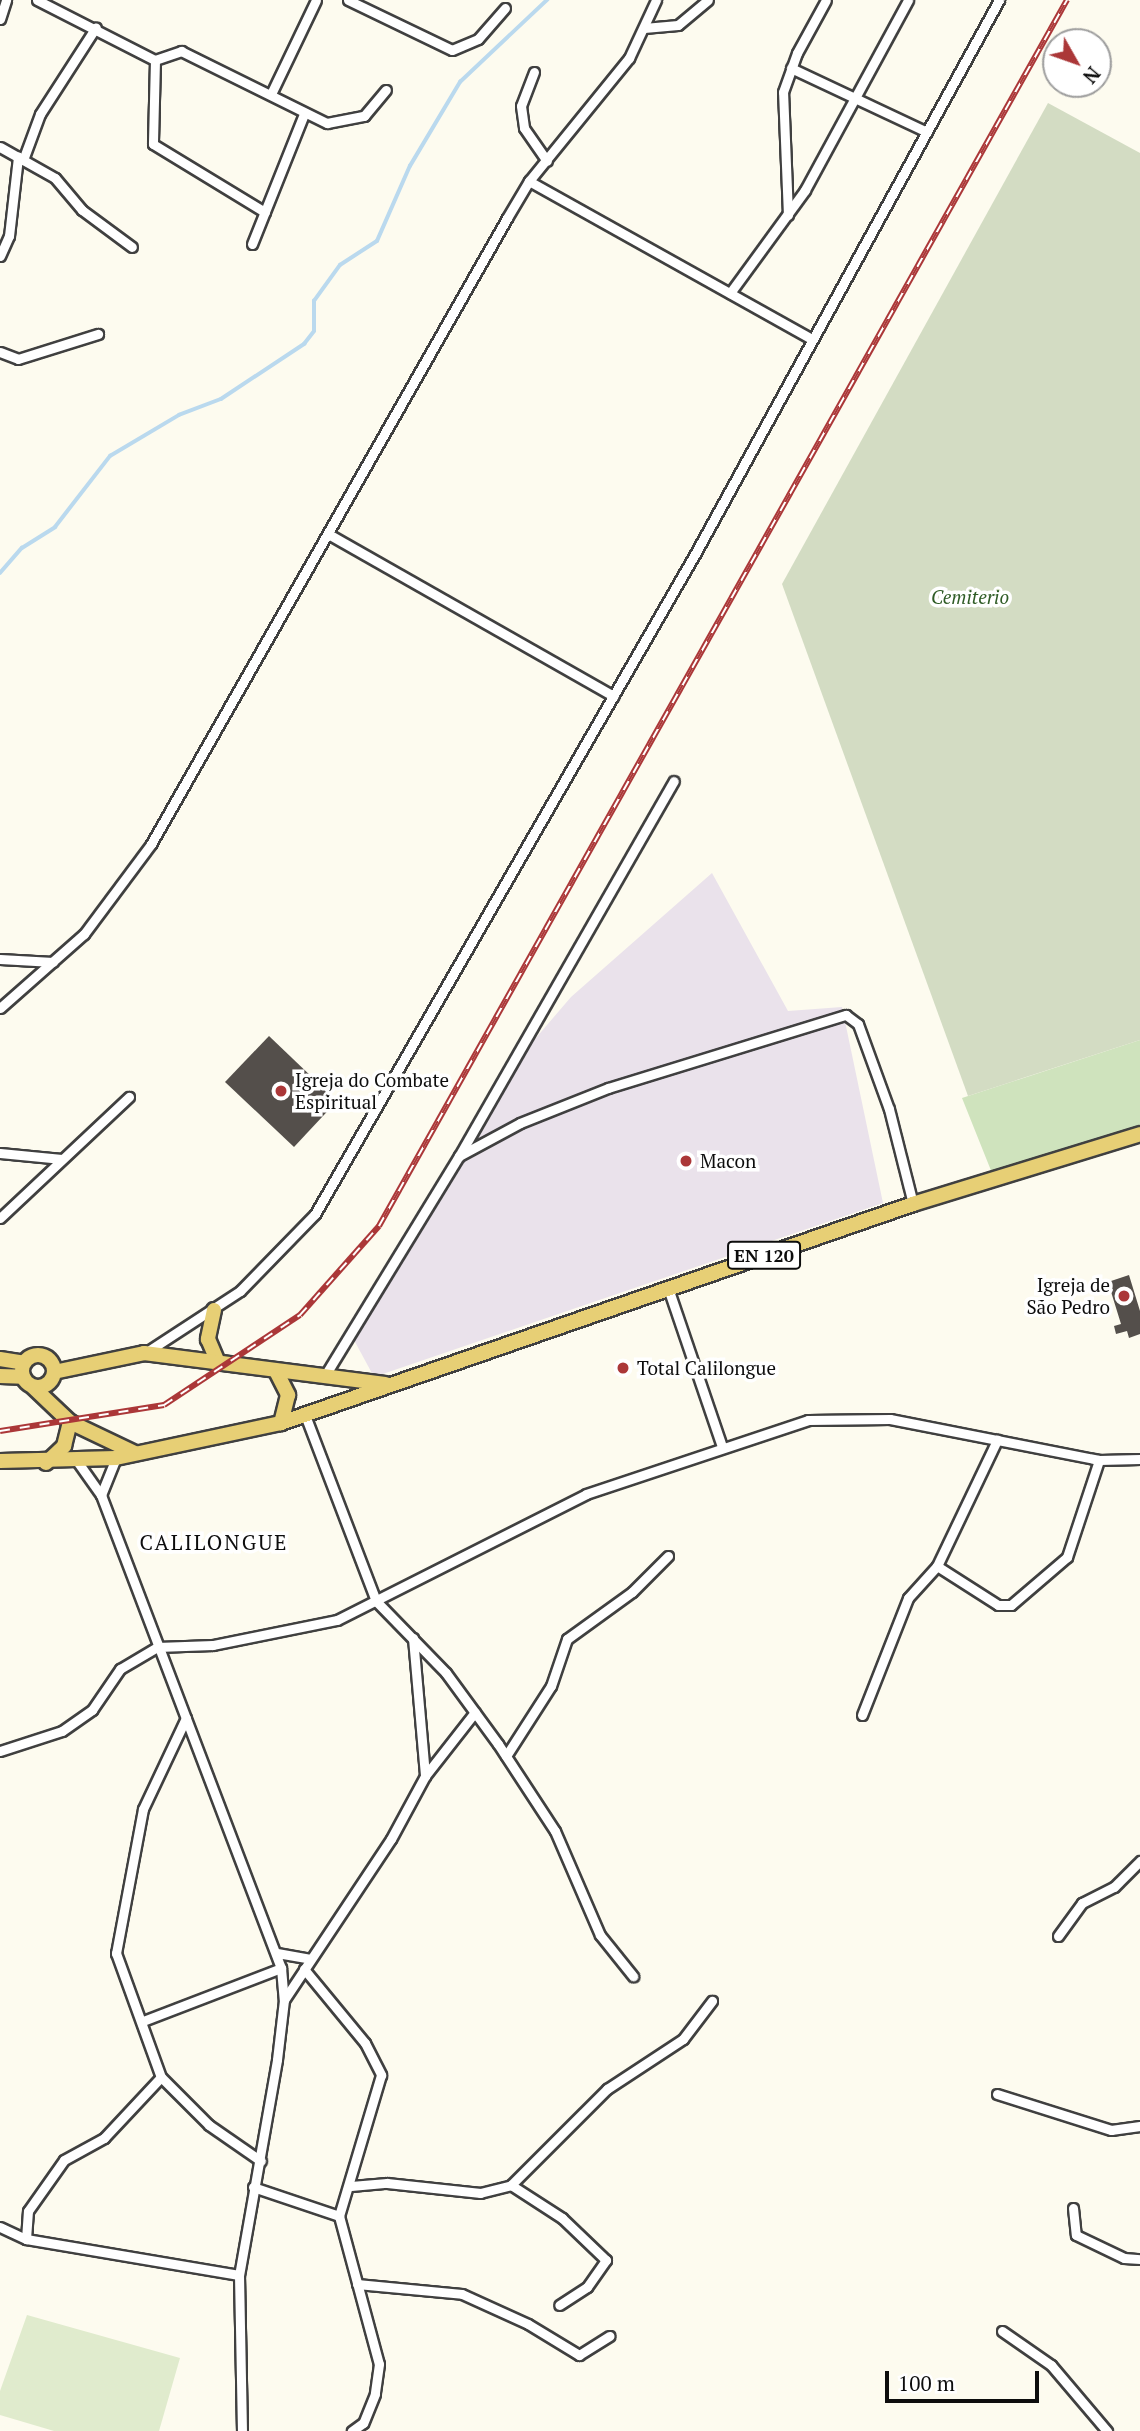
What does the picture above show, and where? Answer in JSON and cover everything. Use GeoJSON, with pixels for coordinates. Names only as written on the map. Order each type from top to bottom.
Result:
{"type":"FeatureCollection","features":[{"type":"Feature","properties":{"kind":"main road","name":"EN 120"},"geometry":{"type":"LineString","coordinates":[[0,1461],[46,1463],[116,1458],[281,1423],[913,1204],[1140,1134]]}},
{"type":"Feature","properties":{"kind":"main road"},"geometry":{"type":"LineString","coordinates":[[214,1310],[208,1339],[218,1362]]}},
{"type":"Feature","properties":{"kind":"main road","name":"EN 120"},"geometry":{"type":"LineString","coordinates":[[27,1376],[47,1384],[54,1372],[144,1353],[323,1379],[390,1384]]}},
{"type":"Feature","properties":{"kind":"main road"},"geometry":{"type":"LineString","coordinates":[[27,1376],[43,1356],[54,1372]]}},
{"type":"Feature","properties":{"kind":"main road"},"geometry":{"type":"LineString","coordinates":[[0,1359],[27,1376],[70,1422],[139,1454]]}},
{"type":"Feature","properties":{"kind":"main road"},"geometry":{"type":"LineString","coordinates":[[276,1371],[288,1395],[281,1423]]}},
{"type":"Feature","properties":{"kind":"main road"},"geometry":{"type":"LineString","coordinates":[[0,1376],[27,1376]]}},
{"type":"Feature","properties":{"kind":"main road"},"geometry":{"type":"LineString","coordinates":[[46,1463],[64,1446],[70,1422]]}},
{"type":"Feature","properties":{"kind":"street"},"geometry":{"type":"LineString","coordinates":[[0,19],[6,0]]}},
{"type":"Feature","properties":{"kind":"street"},"geometry":{"type":"LineString","coordinates":[[37,0],[96,27],[155,61]]}},
{"type":"Feature","properties":{"kind":"street"},"geometry":{"type":"LineString","coordinates":[[271,94],[316,0]]}},
{"type":"Feature","properties":{"kind":"street"},"geometry":{"type":"LineString","coordinates":[[348,0],[452,50],[478,39],[505,8]]}},
{"type":"Feature","properties":{"kind":"street"},"geometry":{"type":"LineString","coordinates":[[0,1008],[53,962],[98,916],[151,844],[330,535],[363,465],[530,181],[629,58],[656,0]]}},
{"type":"Feature","properties":{"kind":"street"},"geometry":{"type":"LineString","coordinates":[[644,28],[678,25],[708,0]]}},
{"type":"Feature","properties":{"kind":"street"},"geometry":{"type":"LineString","coordinates":[[788,215],[782,141],[783,92],[791,68],[826,0]]}},
{"type":"Feature","properties":{"kind":"street"},"geometry":{"type":"LineString","coordinates":[[730,293],[788,215],[908,0]]}},
{"type":"Feature","properties":{"kind":"street"},"geometry":{"type":"LineString","coordinates":[[144,1353],[214,1310],[272,1262],[315,1214],[613,696],[999,0]]}},
{"type":"Feature","properties":{"kind":"street"},"geometry":{"type":"LineString","coordinates":[[0,256],[9,236],[20,158],[40,114],[96,27]]}},
{"type":"Feature","properties":{"kind":"street"},"geometry":{"type":"LineString","coordinates":[[155,61],[181,51],[271,94],[304,114],[327,123],[350,122],[364,116],[386,90]]}},
{"type":"Feature","properties":{"kind":"street"},"geometry":{"type":"LineString","coordinates":[[155,61],[153,144],[265,212]]}},
{"type":"Feature","properties":{"kind":"street"},"geometry":{"type":"LineString","coordinates":[[791,68],[927,132]]}},
{"type":"Feature","properties":{"kind":"street"},"geometry":{"type":"LineString","coordinates":[[534,72],[521,106],[524,128],[547,161]]}},
{"type":"Feature","properties":{"kind":"street"},"geometry":{"type":"LineString","coordinates":[[252,244],[304,114]]}},
{"type":"Feature","properties":{"kind":"street"},"geometry":{"type":"LineString","coordinates":[[0,147],[55,178],[82,209],[132,247]]}},
{"type":"Feature","properties":{"kind":"street"},"geometry":{"type":"LineString","coordinates":[[530,181],[812,339]]}},
{"type":"Feature","properties":{"kind":"street"},"geometry":{"type":"LineString","coordinates":[[0,352],[18,359],[98,334]]}},
{"type":"Feature","properties":{"kind":"street"},"geometry":{"type":"LineString","coordinates":[[330,535],[613,696]]}},
{"type":"Feature","properties":{"kind":"street"},"geometry":{"type":"LineString","coordinates":[[323,1379],[459,1156],[674,781]]}},
{"type":"Feature","properties":{"kind":"street"},"geometry":{"type":"LineString","coordinates":[[0,959],[53,962]]}},
{"type":"Feature","properties":{"kind":"street"},"geometry":{"type":"LineString","coordinates":[[459,1156],[520,1123],[607,1088],[846,1015],[858,1024],[884,1097],[913,1204]]}},
{"type":"Feature","properties":{"kind":"street"},"geometry":{"type":"LineString","coordinates":[[0,1218],[129,1097]]}},
{"type":"Feature","properties":{"kind":"street"},"geometry":{"type":"LineString","coordinates":[[0,1153],[62,1159]]}},
{"type":"Feature","properties":{"kind":"street"},"geometry":{"type":"LineString","coordinates":[[668,1288],[722,1447]]}},
{"type":"Feature","properties":{"kind":"street"},"geometry":{"type":"LineString","coordinates":[[305,1415],[376,1601],[413,1636],[475,1712],[506,1756],[555,1831],[600,1935],[633,1976]]}},
{"type":"Feature","properties":{"kind":"street"},"geometry":{"type":"LineString","coordinates":[[0,1751],[36,1743],[70,1726],[92,1710],[120,1669],[156,1647],[273,1636],[337,1620],[586,1493],[722,1447],[839,1415],[890,1419],[1099,1460],[1140,1459]]}},
{"type":"Feature","properties":{"kind":"street"},"geometry":{"type":"LineString","coordinates":[[862,1715],[908,1598],[937,1566],[997,1440]]}},
{"type":"Feature","properties":{"kind":"street"},"geometry":{"type":"LineString","coordinates":[[101,1494],[116,1458]]}},
{"type":"Feature","properties":{"kind":"street"},"geometry":{"type":"LineString","coordinates":[[937,1566],[998,1605],[1011,1605],[1067,1557],[1099,1460]]}},
{"type":"Feature","properties":{"kind":"street"},"geometry":{"type":"LineString","coordinates":[[77,1461],[101,1494],[156,1647],[186,1718],[281,1968],[284,2000],[261,2161],[253,2187],[239,2275],[242,2431]]}},
{"type":"Feature","properties":{"kind":"street"},"geometry":{"type":"LineString","coordinates":[[506,1756],[548,1692],[567,1639],[632,1592],[668,1556]]}},
{"type":"Feature","properties":{"kind":"street"},"geometry":{"type":"LineString","coordinates":[[413,1636],[425,1776]]}},
{"type":"Feature","properties":{"kind":"street"},"geometry":{"type":"LineString","coordinates":[[284,2000],[391,1839],[425,1776],[475,1712]]}},
{"type":"Feature","properties":{"kind":"street"},"geometry":{"type":"LineString","coordinates":[[186,1718],[143,1809],[116,1933],[121,1974],[143,2021],[161,2077],[209,2125],[261,2161]]}},
{"type":"Feature","properties":{"kind":"street"},"geometry":{"type":"LineString","coordinates":[[1058,1936],[1082,1903],[1114,1887],[1140,1861]]}},
{"type":"Feature","properties":{"kind":"street"},"geometry":{"type":"LineString","coordinates":[[277,1954],[310,1959]]}},
{"type":"Feature","properties":{"kind":"street"},"geometry":{"type":"LineString","coordinates":[[143,2021],[281,1968]]}},
{"type":"Feature","properties":{"kind":"street"},"geometry":{"type":"LineString","coordinates":[[304,1969],[379,2065],[380,2087],[351,2186],[339,2216],[379,2364],[375,2394],[363,2427],[352,2431]]}},
{"type":"Feature","properties":{"kind":"street"},"geometry":{"type":"LineString","coordinates":[[351,2186],[387,2183],[480,2193],[511,2185],[607,2089],[683,2039],[712,2001]]}},
{"type":"Feature","properties":{"kind":"street"},"geometry":{"type":"LineString","coordinates":[[26,2239],[28,2211],[64,2160],[104,2138],[161,2077]]}},
{"type":"Feature","properties":{"kind":"street"},"geometry":{"type":"LineString","coordinates":[[997,2094],[1111,2130],[1140,2126]]}},
{"type":"Feature","properties":{"kind":"street"},"geometry":{"type":"LineString","coordinates":[[511,2185],[562,2218],[606,2260],[587,2287],[559,2305]]}},
{"type":"Feature","properties":{"kind":"street"},"geometry":{"type":"LineString","coordinates":[[253,2187],[339,2216]]}},
{"type":"Feature","properties":{"kind":"street"},"geometry":{"type":"LineString","coordinates":[[1073,2208],[1076,2235],[1124,2258],[1140,2259]]}},
{"type":"Feature","properties":{"kind":"street"},"geometry":{"type":"LineString","coordinates":[[0,2227],[26,2239],[239,2275]]}},
{"type":"Feature","properties":{"kind":"street"},"geometry":{"type":"LineString","coordinates":[[357,2284],[462,2294],[528,2324],[579,2356],[609,2336]]}},
{"type":"Feature","properties":{"kind":"street"},"geometry":{"type":"LineString","coordinates":[[1002,2332],[1051,2365],[1107,2431]]}},
{"type":"Feature","properties":{"kind":"shaded area"},"geometry":{"type":"Polygon","coordinates":[[[712,873],[788,1011],[842,1007],[883,1203],[374,1377],[354,1340],[529,1046],[571,997],[712,873]]]}},
{"type":"Feature","properties":{"kind":"green space","name":"Cemiterio"},"geometry":{"type":"Polygon","coordinates":[[[1048,103],[1140,153],[1140,1040],[968,1096],[782,584],[1048,103]]]}},
{"type":"Feature","properties":{"kind":"green space"},"geometry":{"type":"Polygon","coordinates":[[[1140,1040],[1140,1134],[994,1178],[962,1098],[1140,1040]]]}},
{"type":"Feature","properties":{"kind":"green space"},"geometry":{"type":"Polygon","coordinates":[[[27,2315],[180,2358],[159,2431],[54,2431],[0,2415],[0,2391],[27,2315]]]}},
{"type":"Feature","properties":{"kind":"building","name":"Igreja do Combate Espiritual"},"geometry":{"type":"Polygon","coordinates":[[[269,1036],[337,1101],[294,1147],[225,1082],[269,1036]]]}},
{"type":"Feature","properties":{"kind":"building","name":"Igreja de São Pedro"},"geometry":{"type":"Polygon","coordinates":[[[1129,1275],[1140,1311],[1140,1334],[1129,1338],[1127,1331],[1116,1334],[1114,1326],[1121,1324],[1108,1282],[1129,1275]]]}},
{"type":"Feature","properties":{"kind":"waterway"},"geometry":{"type":"LineString","coordinates":[[0,573],[22,548],[55,527],[110,456],[179,415],[221,399],[304,344],[314,331],[314,301],[340,265],[377,241],[410,166],[460,82],[547,0]]}},
{"type":"Feature","properties":{"kind":"railway"},"geometry":{"type":"LineString","coordinates":[[0,1431],[164,1405],[300,1315],[379,1226],[1067,0]]}},
{"type":"Feature","properties":{"kind":"place","name":"Igreja do Combate Espiritual"},"geometry":{"type":"Point","coordinates":[281,1091]}},
{"type":"Feature","properties":{"kind":"place","name":"Macon"},"geometry":{"type":"Point","coordinates":[686,1161]}},
{"type":"Feature","properties":{"kind":"place","name":"Igreja de São Pedro"},"geometry":{"type":"Point","coordinates":[1124,1296]}},
{"type":"Feature","properties":{"kind":"place","name":"Total Calilongue"},"geometry":{"type":"Point","coordinates":[623,1368]}},
{"type":"Feature","properties":{"kind":"district","name":"CALILONGUE"},"geometry":{"type":"Point","coordinates":[214,1542]}}]}
